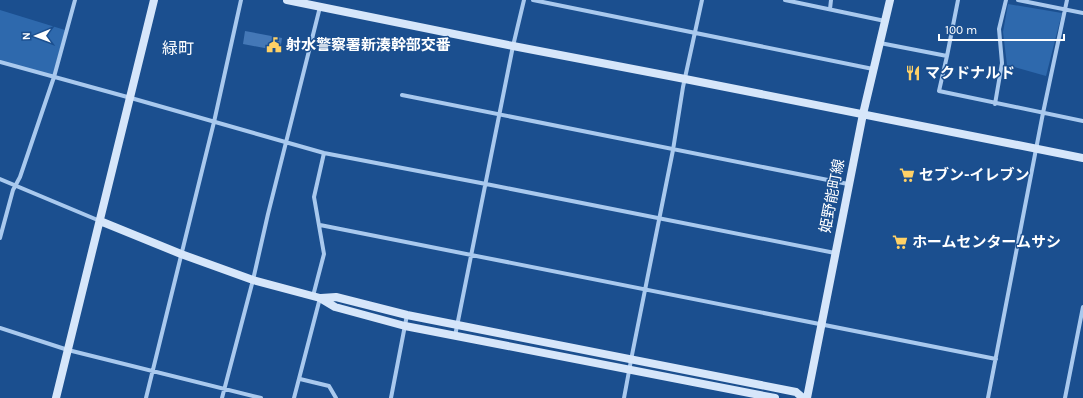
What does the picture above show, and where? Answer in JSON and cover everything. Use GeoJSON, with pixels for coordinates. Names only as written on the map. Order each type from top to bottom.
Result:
{"type":"FeatureCollection","features":[{"type":"Feature","properties":{"kind":"street"},"geometry":{"type":"LineString","coordinates":[[0,238],[13,190],[16,186],[54,77],[75,0]]}},
{"type":"Feature","properties":{"kind":"street"},"geometry":{"type":"LineString","coordinates":[[56,398],[154,0]]}},
{"type":"Feature","properties":{"kind":"street"},"geometry":{"type":"LineString","coordinates":[[146,398],[214,122],[241,0]]}},
{"type":"Feature","properties":{"kind":"street"},"geometry":{"type":"LineString","coordinates":[[287,0],[1083,158]]}},
{"type":"Feature","properties":{"kind":"street"},"geometry":{"type":"LineString","coordinates":[[455,336],[513,46],[524,0]]}},
{"type":"Feature","properties":{"kind":"street"},"geometry":{"type":"LineString","coordinates":[[533,0],[873,69]]}},
{"type":"Feature","properties":{"kind":"street"},"geometry":{"type":"LineString","coordinates":[[624,398],[673,150],[685,79],[702,0]]}},
{"type":"Feature","properties":{"kind":"street"},"geometry":{"type":"LineString","coordinates":[[785,0],[885,22]]}},
{"type":"Feature","properties":{"kind":"street"},"geometry":{"type":"LineString","coordinates":[[830,9],[831,0]]}},
{"type":"Feature","properties":{"kind":"street","name":"姫野能町線"},"geometry":{"type":"LineString","coordinates":[[807,398],[848,184],[873,69],[890,0]]}},
{"type":"Feature","properties":{"kind":"street"},"geometry":{"type":"LineString","coordinates":[[958,0],[939,91],[995,104],[1083,121]]}},
{"type":"Feature","properties":{"kind":"street"},"geometry":{"type":"LineString","coordinates":[[995,104],[1002,64],[999,29],[1006,0]]}},
{"type":"Feature","properties":{"kind":"street"},"geometry":{"type":"LineString","coordinates":[[1018,0],[1083,13]]}},
{"type":"Feature","properties":{"kind":"street"},"geometry":{"type":"LineString","coordinates":[[988,398],[1043,113],[1067,0]]}},
{"type":"Feature","properties":{"kind":"street"},"geometry":{"type":"LineString","coordinates":[[222,398],[253,280],[320,6]]}},
{"type":"Feature","properties":{"kind":"street"},"geometry":{"type":"LineString","coordinates":[[880,43],[947,56]]}},
{"type":"Feature","properties":{"kind":"street"},"geometry":{"type":"LineString","coordinates":[[0,62],[324,153],[835,253]]}},
{"type":"Feature","properties":{"kind":"street"},"geometry":{"type":"LineString","coordinates":[[402,95],[848,184]]}},
{"type":"Feature","properties":{"kind":"street"},"geometry":{"type":"LineString","coordinates":[[294,398],[300,379],[324,254],[314,197],[324,153]]}},
{"type":"Feature","properties":{"kind":"street"},"geometry":{"type":"LineString","coordinates":[[0,179],[181,254],[253,280],[316,297],[335,307],[405,326],[775,398]]}},
{"type":"Feature","properties":{"kind":"street"},"geometry":{"type":"LineString","coordinates":[[320,225],[821,323],[996,359]]}},
{"type":"Feature","properties":{"kind":"street"},"geometry":{"type":"LineString","coordinates":[[316,297],[336,297],[458,326],[796,392],[803,398]]}},
{"type":"Feature","properties":{"kind":"street"},"geometry":{"type":"LineString","coordinates":[[1065,398],[1083,307]]}},
{"type":"Feature","properties":{"kind":"street"},"geometry":{"type":"LineString","coordinates":[[391,398],[407,315]]}},
{"type":"Feature","properties":{"kind":"street"},"geometry":{"type":"LineString","coordinates":[[0,328],[68,350],[261,398]]}},
{"type":"Feature","properties":{"kind":"street"},"geometry":{"type":"LineString","coordinates":[[300,379],[329,386],[336,398]]}},
{"type":"Feature","properties":{"kind":"shaded area"},"geometry":{"type":"Polygon","coordinates":[[[1008,4],[1062,13],[1046,76],[1007,65],[1003,32],[1008,4]]]}},
{"type":"Feature","properties":{"kind":"shaded area"},"geometry":{"type":"Polygon","coordinates":[[[0,10],[65,30],[53,75],[0,62],[0,10]]]}},
{"type":"Feature","properties":{"kind":"building"},"geometry":{"type":"Polygon","coordinates":[[[245,31],[282,38],[280,51],[243,44],[245,31]]]}},
{"type":"Feature","properties":{"kind":"place","name":"射水警察署新湊幹部交番"},"geometry":{"type":"Point","coordinates":[274,45]}},
{"type":"Feature","properties":{"kind":"place","name":"マクドナルド"},"geometry":{"type":"Point","coordinates":[913,73]}},
{"type":"Feature","properties":{"kind":"place","name":"セブン-イレブン"},"geometry":{"type":"Point","coordinates":[907,175]}},
{"type":"Feature","properties":{"kind":"place","name":"ホームセンタームサシ"},"geometry":{"type":"Point","coordinates":[900,242]}},
{"type":"Feature","properties":{"kind":"district","name":"緑町"},"geometry":{"type":"Point","coordinates":[178,48]}}]}
